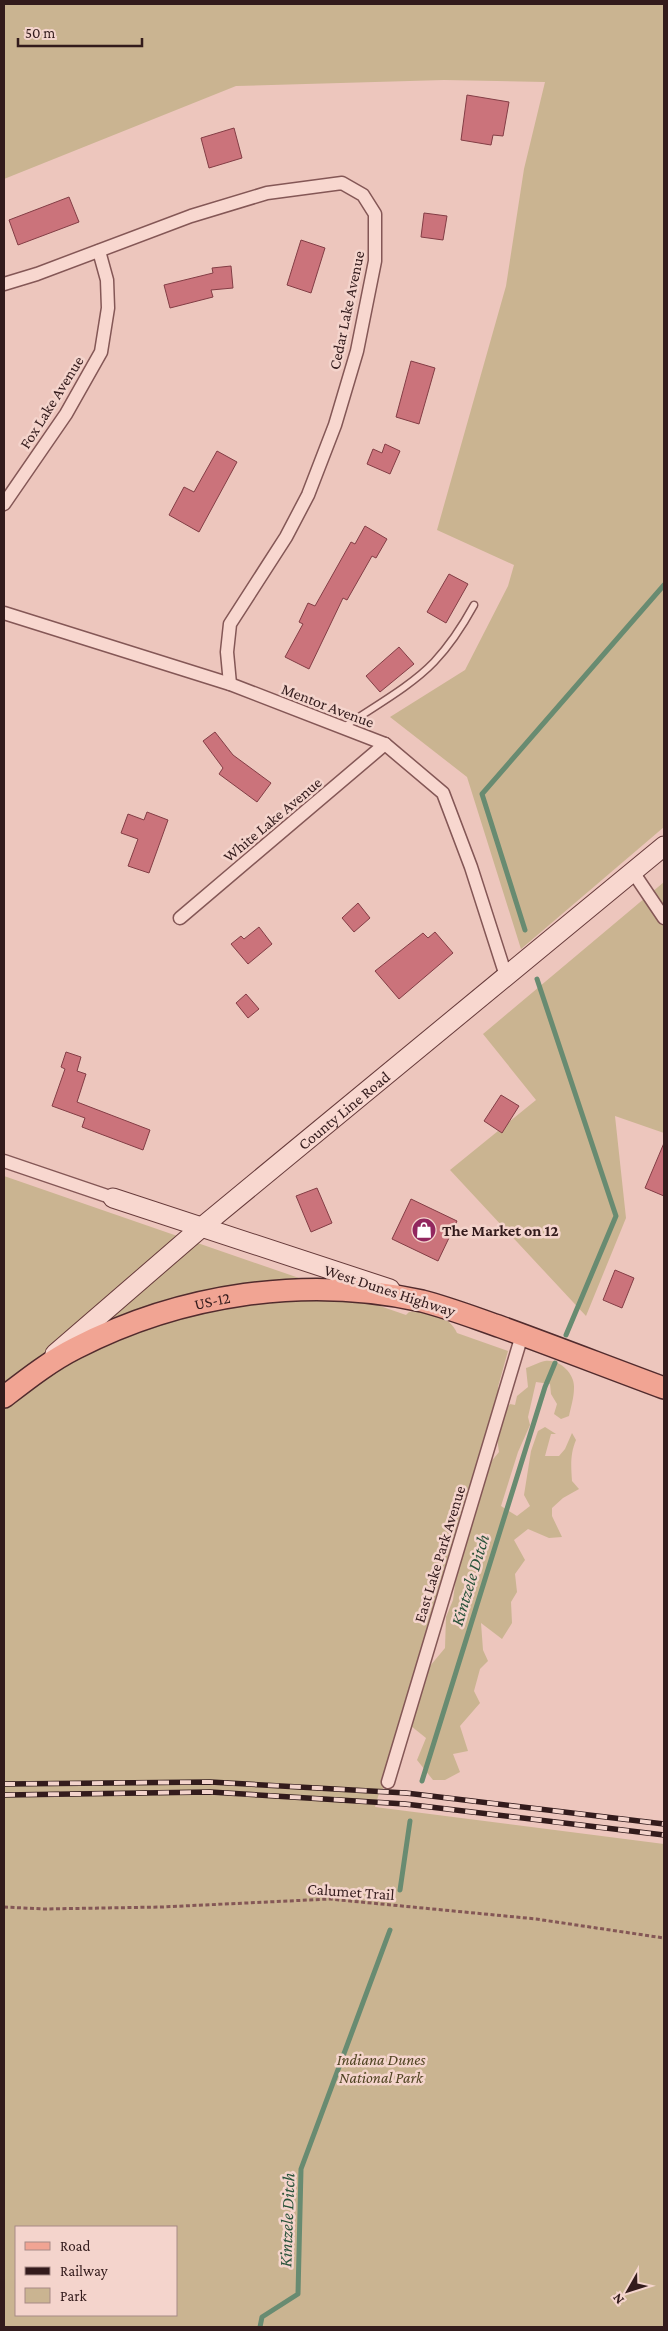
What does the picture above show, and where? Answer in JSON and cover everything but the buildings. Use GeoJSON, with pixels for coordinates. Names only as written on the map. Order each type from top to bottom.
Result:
{"type":"FeatureCollection","features":[{"type":"Feature","properties":{"kind":"main road","name":"US-12"},"geometry":{"type":"LineString","coordinates":[[4,1397],[27,1379],[74,1349],[105,1334],[143,1319],[212,1299],[282,1291],[330,1290],[390,1296],[443,1307]]}},
{"type":"Feature","properties":{"kind":"main road","name":"West Dunes Highway"},"geometry":{"type":"LineString","coordinates":[[443,1307],[664,1388]]}},
{"type":"Feature","properties":{"kind":"street","name":"Cedar Lake Avenue"},"geometry":{"type":"LineString","coordinates":[[4,284],[229,204],[267,193],[322,184],[342,183],[363,195],[375,214],[375,261],[357,351],[335,425],[308,495],[286,537],[230,624],[227,652],[230,684]]}},
{"type":"Feature","properties":{"kind":"street","name":"Fox Lake Avenue"},"geometry":{"type":"LineString","coordinates":[[4,504],[66,414],[101,352],[108,308],[107,280],[99,251]]}},
{"type":"Feature","properties":{"kind":"street","name":"Mentor Avenue"},"geometry":{"type":"LineString","coordinates":[[4,613],[230,684],[384,744],[443,793],[471,867],[506,976]]}},
{"type":"Feature","properties":{"kind":"street","name":"White Lake Avenue"},"geometry":{"type":"LineString","coordinates":[[180,918],[384,744]]}},
{"type":"Feature","properties":{"kind":"street","name":"County Line Road"},"geometry":{"type":"LineString","coordinates":[[27,1379],[203,1226],[664,846]]}},
{"type":"Feature","properties":{"kind":"street"},"geometry":{"type":"LineString","coordinates":[[633,872],[664,918]]}},
{"type":"Feature","properties":{"kind":"street"},"geometry":{"type":"LineString","coordinates":[[4,1161],[113,1198]]}},
{"type":"Feature","properties":{"kind":"street","name":"West Dunes Highway"},"geometry":{"type":"LineString","coordinates":[[113,1198],[203,1226],[443,1307]]}},
{"type":"Feature","properties":{"kind":"street","name":"East Lake Park Avenue"},"geometry":{"type":"LineString","coordinates":[[388,1782],[522,1335]]}},
{"type":"Feature","properties":{"kind":"lane"},"geometry":{"type":"LineString","coordinates":[[343,728],[408,684],[433,663],[452,641],[474,605]]}},
{"type":"Feature","properties":{"kind":"path","name":"Calumet Trail"},"geometry":{"type":"LineString","coordinates":[[4,1908],[162,1907],[330,1899],[536,1919],[664,1938]]}},
{"type":"Feature","properties":{"kind":"green space"},"geometry":{"type":"Polygon","coordinates":[[[4,4],[664,4],[664,827],[521,949],[467,777],[390,717],[465,670],[508,586],[514,565],[437,530],[506,286],[524,169],[545,82],[444,80],[236,86],[4,179],[4,4]]]}},
{"type":"Feature","properties":{"kind":"green space"},"geometry":{"type":"Polygon","coordinates":[[[664,882],[664,1133],[615,1116],[626,1218],[586,1316],[450,1170],[536,1100],[483,1034],[664,882]]]}},
{"type":"Feature","properties":{"kind":"green space","name":"Indiana Dunes National Park"},"geometry":{"type":"Polygon","coordinates":[[[4,1176],[406,1315],[409,1312],[423,1312],[437,1315],[449,1322],[457,1333],[508,1351],[498,1387],[500,1394],[490,1463],[499,1452],[498,1433],[500,1420],[510,1404],[515,1405],[517,1396],[528,1387],[526,1368],[543,1362],[556,1362],[566,1369],[572,1378],[574,1391],[569,1416],[561,1419],[554,1414],[557,1404],[551,1394],[550,1384],[536,1382],[528,1417],[530,1425],[518,1452],[501,1506],[517,1516],[530,1506],[524,1495],[531,1451],[538,1431],[545,1427],[556,1434],[551,1434],[545,1456],[559,1456],[565,1449],[572,1433],[576,1440],[571,1465],[572,1481],[579,1489],[563,1498],[552,1508],[552,1516],[562,1537],[549,1538],[528,1529],[514,1540],[525,1560],[515,1574],[517,1592],[511,1602],[512,1623],[502,1639],[481,1623],[483,1650],[488,1661],[480,1669],[474,1691],[480,1703],[460,1726],[468,1751],[453,1754],[460,1772],[445,1780],[433,1780],[417,1760],[426,1738],[411,1726],[427,1677],[417,1676],[389,1758],[383,1790],[380,1790],[375,1807],[664,1844],[664,2327],[4,2327],[4,1176]],[[456,1578],[421,1659],[430,1666],[445,1648],[446,1617],[453,1600],[456,1578]]]}},
{"type":"Feature","properties":{"kind":"waterway"},"geometry":{"type":"LineString","coordinates":[[525,930],[482,794],[664,585]]}},
{"type":"Feature","properties":{"kind":"waterway"},"geometry":{"type":"LineString","coordinates":[[537,979],[616,1216],[566,1335]]}},
{"type":"Feature","properties":{"kind":"waterway","name":"Kintzele Ditch"},"geometry":{"type":"LineString","coordinates":[[422,1781],[545,1387],[555,1363]]}},
{"type":"Feature","properties":{"kind":"waterway","name":"Kintzele Ditch"},"geometry":{"type":"LineString","coordinates":[[400,1890],[410,1821]]}},
{"type":"Feature","properties":{"kind":"waterway","name":"Kintzele Ditch"},"geometry":{"type":"LineString","coordinates":[[260,2327],[262,2317],[298,2294],[301,2169],[390,1930]]}},
{"type":"Feature","properties":{"kind":"railway"},"geometry":{"type":"LineString","coordinates":[[4,1784],[210,1782],[406,1793],[664,1824]]}},
{"type":"Feature","properties":{"kind":"railway"},"geometry":{"type":"LineString","coordinates":[[4,1795],[210,1792],[405,1804],[664,1835]]}},
{"type":"Feature","properties":{"kind":"place","name":"The Market on 12"},"geometry":{"type":"Point","coordinates":[424,1230]}}]}
